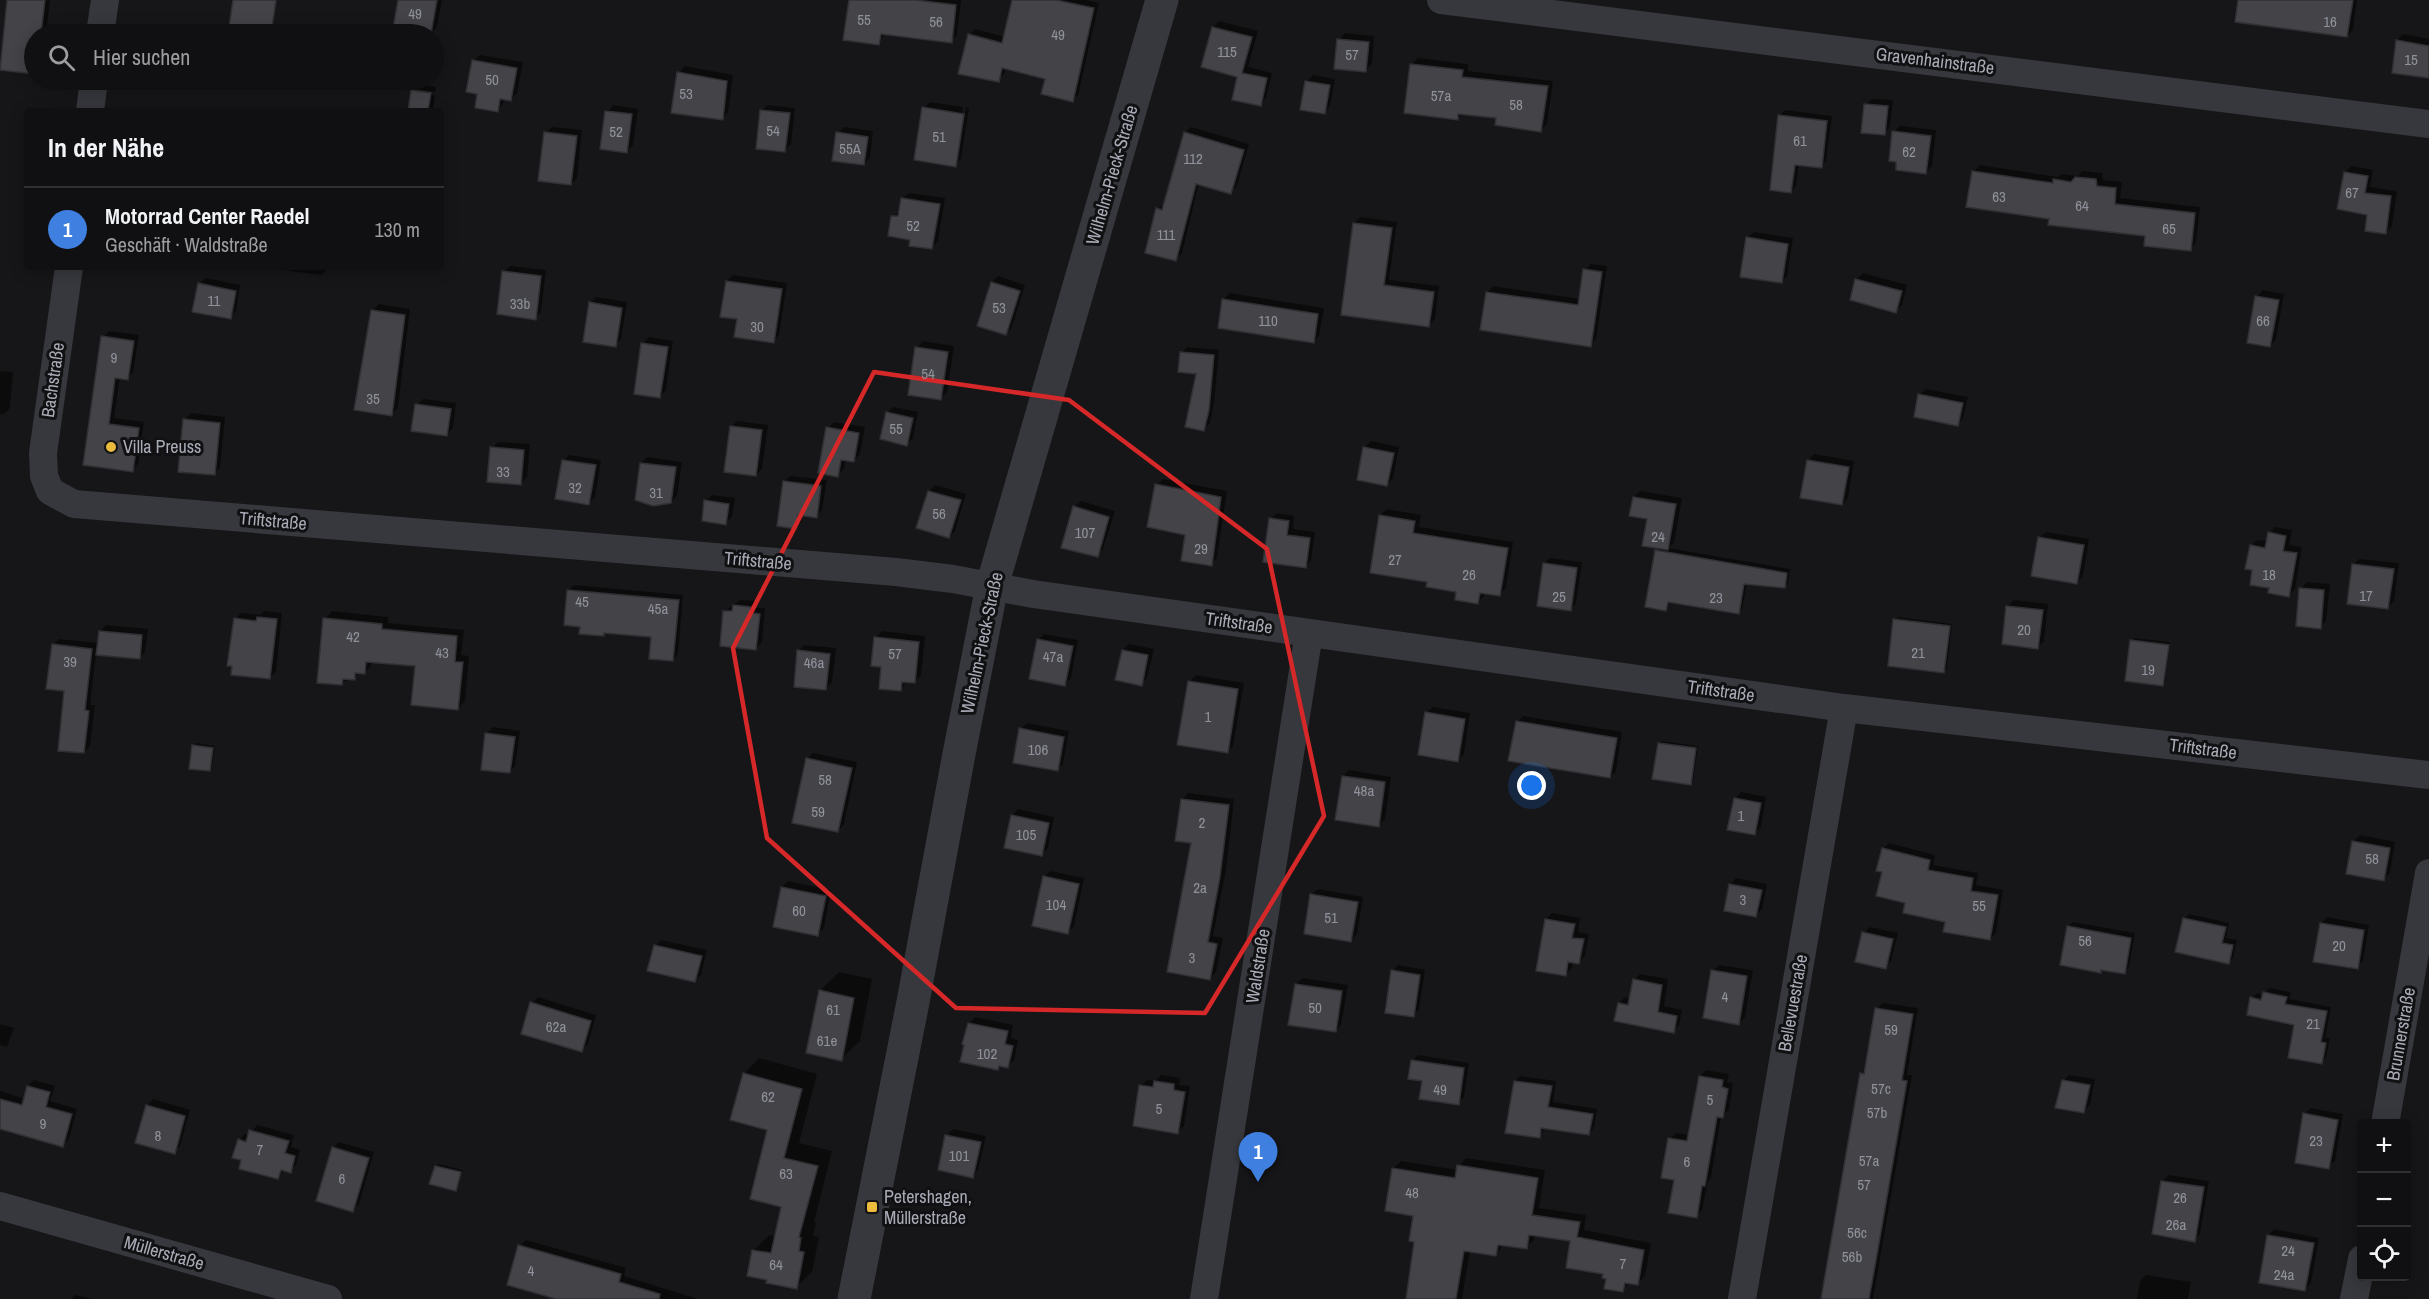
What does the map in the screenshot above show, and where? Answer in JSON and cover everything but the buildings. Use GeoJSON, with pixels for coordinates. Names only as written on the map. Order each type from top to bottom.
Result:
{"type":"FeatureCollection","features":[{"type":"Feature","properties":{"kind":"street"},"geometry":{"type":"LineString","coordinates":[[101,24],[105,0]]}},
{"type":"Feature","properties":{"kind":"street","name":"Wilhelm-Pieck-Straße"},"geometry":{"type":"LineString","coordinates":[[854,1299],[992,586],[1162,0]]}},
{"type":"Feature","properties":{"kind":"street","name":"Gravenhainstraße"},"geometry":{"type":"LineString","coordinates":[[1441,0],[2429,124]]}},
{"type":"Feature","properties":{"kind":"street"},"geometry":{"type":"LineString","coordinates":[[90,108],[93,90]]}},
{"type":"Feature","properties":{"kind":"street","name":"Bachstraße"},"geometry":{"type":"LineString","coordinates":[[50,491],[44,476],[43,453],[69,270]]}},
{"type":"Feature","properties":{"kind":"street","name":"Triftstraße"},"geometry":{"type":"LineString","coordinates":[[50,491],[74,504],[896,572],[1844,708],[2429,775]]}},
{"type":"Feature","properties":{"kind":"street","name":"Waldstraße"},"geometry":{"type":"LineString","coordinates":[[1204,1299],[1309,633]]}},
{"type":"Feature","properties":{"kind":"street","name":"Bellevuestraße"},"geometry":{"type":"LineString","coordinates":[[1742,1299],[1844,708]]}},
{"type":"Feature","properties":{"kind":"street","name":"Brunnerstraße"},"geometry":{"type":"LineString","coordinates":[[2386,1119],[2429,873]]}},
{"type":"Feature","properties":{"kind":"street","name":"Müllerstraße"},"geometry":{"type":"LineString","coordinates":[[0,1206],[328,1299]]}},
{"type":"Feature","properties":{"kind":"street"},"geometry":{"type":"LineString","coordinates":[[2355,1299],[2358,1281]]}},
{"type":"Feature","properties":{"kind":"highlighted area"},"geometry":{"type":"Polygon","coordinates":[[[874,372],[1069,400],[1267,549],[1324,816],[1205,1013],[956,1008],[767,838],[733,648],[874,372]]]}},
{"type":"Feature","properties":{"kind":"place","name":"Villa Preuss"},"geometry":{"type":"Point","coordinates":[111,447]}},
{"type":"Feature","properties":{"kind":"place","name":"Motorrad Center Raedel"},"geometry":{"type":"Point","coordinates":[1258,1182]}},
{"type":"Feature","properties":{"kind":"place","name":"Petershagen, Müllerstraße"},"geometry":{"type":"Point","coordinates":[872,1207]}}]}
